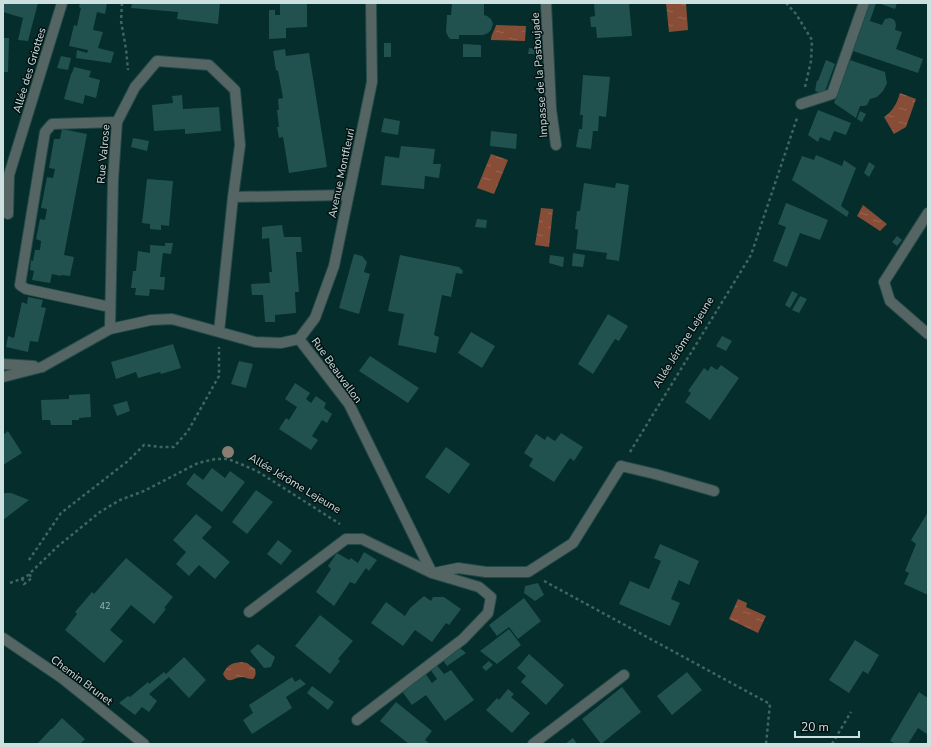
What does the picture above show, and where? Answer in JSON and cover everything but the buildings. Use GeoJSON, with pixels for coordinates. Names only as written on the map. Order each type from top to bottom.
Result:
{"type":"FeatureCollection","features":[{"type":"Feature","properties":{"kind":"street","name":"Allée des Griottes"},"geometry":{"type":"LineString","coordinates":[[8,214],[9,175],[62,3]]}},
{"type":"Feature","properties":{"kind":"street","name":"Avenue Montfleuri"},"geometry":{"type":"LineString","coordinates":[[299,339],[315,318],[334,266],[372,82],[371,3]]}},
{"type":"Feature","properties":{"kind":"street","name":"Impasse de la Pastoujade"},"geometry":{"type":"LineString","coordinates":[[546,3],[551,109],[556,144]]}},
{"type":"Feature","properties":{"kind":"street"},"geometry":{"type":"LineString","coordinates":[[801,104],[832,94],[864,3]]}},
{"type":"Feature","properties":{"kind":"street","name":"Rue Valrose"},"geometry":{"type":"LineString","coordinates":[[110,329],[112,180],[117,122],[135,87],[157,61],[209,65],[235,90],[240,145],[219,332]]}},
{"type":"Feature","properties":{"kind":"street"},"geometry":{"type":"LineString","coordinates":[[110,307],[26,289],[20,285],[45,132],[52,124],[117,122]]}},
{"type":"Feature","properties":{"kind":"street"},"geometry":{"type":"LineString","coordinates":[[233,197],[348,195]]}},
{"type":"Feature","properties":{"kind":"street"},"geometry":{"type":"LineString","coordinates":[[928,213],[884,282],[890,300],[928,334]]}},
{"type":"Feature","properties":{"kind":"street","name":"Rue Beauvallon"},"geometry":{"type":"LineString","coordinates":[[3,377],[42,367],[110,329],[151,320],[172,319],[255,342],[281,343],[299,339],[349,404],[432,573]]}},
{"type":"Feature","properties":{"kind":"street"},"geometry":{"type":"LineString","coordinates":[[3,364],[42,367]]}},
{"type":"Feature","properties":{"kind":"street"},"geometry":{"type":"LineString","coordinates":[[432,573],[458,568],[486,572],[528,572],[573,543],[621,466],[714,491]]}},
{"type":"Feature","properties":{"kind":"street"},"geometry":{"type":"LineString","coordinates":[[249,612],[346,539],[362,539],[432,573],[479,587],[491,597],[488,613],[463,639],[356,720]]}},
{"type":"Feature","properties":{"kind":"street","name":"Chemin Brunet"},"geometry":{"type":"LineString","coordinates":[[3,638],[62,678],[144,744]]}},
{"type":"Feature","properties":{"kind":"street"},"geometry":{"type":"LineString","coordinates":[[533,744],[624,675]]}},
{"type":"Feature","properties":{"kind":"path"},"geometry":{"type":"LineString","coordinates":[[122,3],[121,21],[126,49],[128,73],[133,91]]}},
{"type":"Feature","properties":{"kind":"path","name":"Allée Jérôme Lejeune"},"geometry":{"type":"LineString","coordinates":[[621,466],[751,255],[801,104],[811,61],[812,40],[796,14],[786,3]]}},
{"type":"Feature","properties":{"kind":"path"},"geometry":{"type":"LineString","coordinates":[[29,560],[61,513],[128,461],[144,445],[174,447],[188,431],[219,376],[219,332]]}},
{"type":"Feature","properties":{"kind":"path","name":"Allée Jérôme Lejeune"},"geometry":{"type":"LineString","coordinates":[[10,583],[26,577],[57,547],[100,512],[120,500],[144,491],[198,463],[215,459],[228,459],[257,471],[362,539]]}},
{"type":"Feature","properties":{"kind":"path"},"geometry":{"type":"LineString","coordinates":[[528,572],[770,704],[766,744]]}},
{"type":"Feature","properties":{"kind":"path"},"geometry":{"type":"LineString","coordinates":[[22,578],[24,584],[32,578],[29,574]]}},
{"type":"Feature","properties":{"kind":"path"},"geometry":{"type":"LineString","coordinates":[[832,744],[851,712]]}},
{"type":"Feature","properties":{"kind":"water"},"geometry":{"type":"Polygon","coordinates":[[[666,3],[686,3],[688,30],[669,32],[666,3]]]}},
{"type":"Feature","properties":{"kind":"water"},"geometry":{"type":"Polygon","coordinates":[[[496,25],[526,26],[525,41],[491,40],[496,25]]]}},
{"type":"Feature","properties":{"kind":"water"},"geometry":{"type":"Polygon","coordinates":[[[900,93],[916,99],[906,127],[894,134],[884,117],[890,112],[898,100],[900,93]]]}},
{"type":"Feature","properties":{"kind":"water"},"geometry":{"type":"Polygon","coordinates":[[[491,154],[508,160],[494,194],[477,188],[491,154]]]}},
{"type":"Feature","properties":{"kind":"water"},"geometry":{"type":"Polygon","coordinates":[[[863,205],[887,224],[880,231],[857,216],[863,205]]]}},
{"type":"Feature","properties":{"kind":"water"},"geometry":{"type":"Polygon","coordinates":[[[541,208],[553,209],[549,247],[535,245],[541,208]]]}},
{"type":"Feature","properties":{"kind":"water"},"geometry":{"type":"Polygon","coordinates":[[[738,599],[747,603],[746,607],[766,616],[758,633],[729,619],[738,599]]]}},
{"type":"Feature","properties":{"kind":"water"},"geometry":{"type":"Polygon","coordinates":[[[241,662],[247,663],[255,669],[256,674],[254,678],[240,677],[227,680],[223,674],[226,668],[232,664],[241,662]]]}}]}
